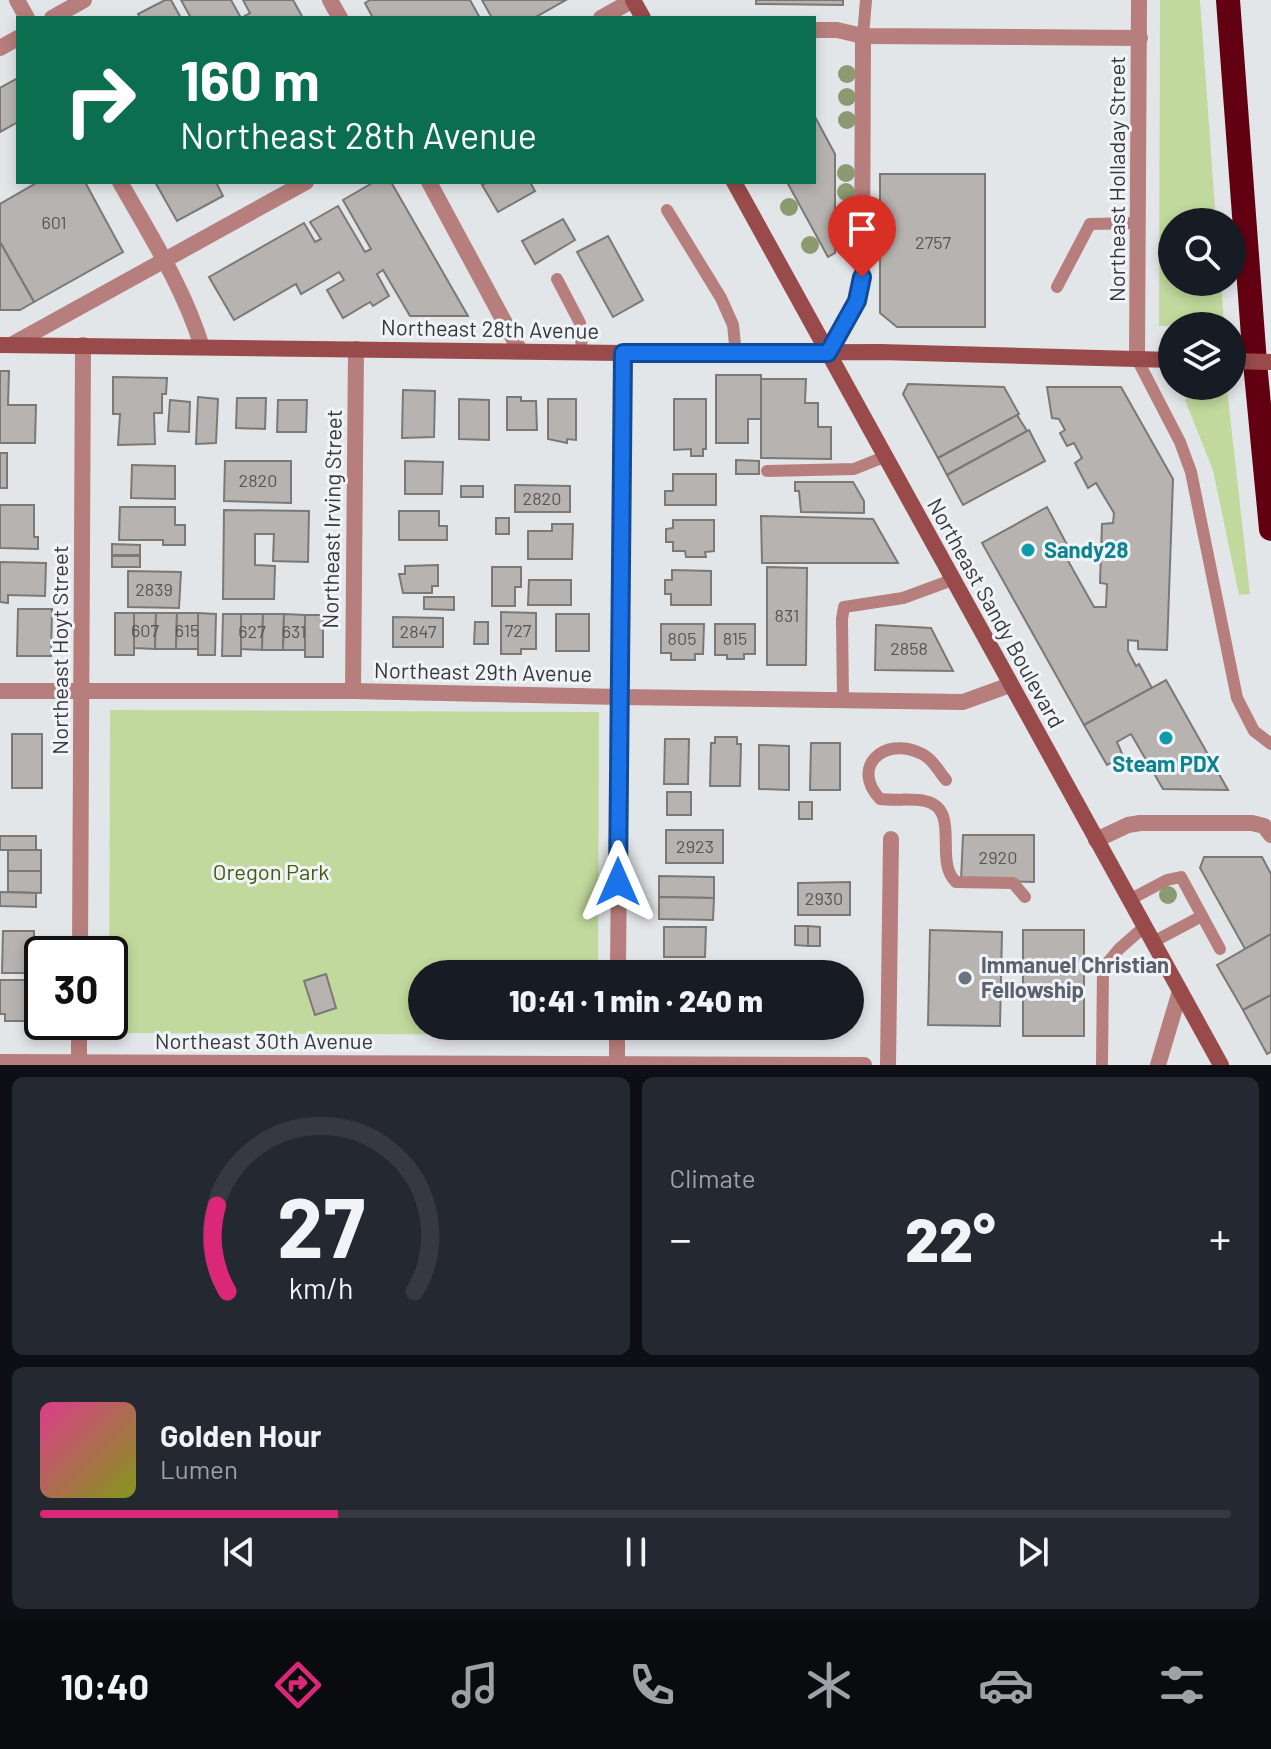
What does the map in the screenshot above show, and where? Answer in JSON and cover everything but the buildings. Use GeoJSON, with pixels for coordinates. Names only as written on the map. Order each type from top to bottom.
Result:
{"type":"FeatureCollection","features":[{"type":"Feature","properties":{"kind":"highway"},"geometry":{"type":"LineString","coordinates":[[1228,0],[1255,363],[1271,529]]}},
{"type":"Feature","properties":{"kind":"street"},"geometry":{"type":"LineString","coordinates":[[56,16],[84,0]]}},
{"type":"Feature","properties":{"kind":"street"},"geometry":{"type":"LineString","coordinates":[[605,16],[633,0]]}},
{"type":"Feature","properties":{"kind":"street","name":"Northeast Holladay Street"},"geometry":{"type":"LineString","coordinates":[[1137,359],[1139,0]]}},
{"type":"Feature","properties":{"kind":"street"},"geometry":{"type":"LineString","coordinates":[[816,30],[837,30],[863,36],[1140,38]]}},
{"type":"Feature","properties":{"kind":"street"},"geometry":{"type":"LineString","coordinates":[[828,353],[857,301],[862,277],[863,36]]}},
{"type":"Feature","properties":{"kind":"street"},"geometry":{"type":"LineString","coordinates":[[121,184],[193,319],[202,347]]}},
{"type":"Feature","properties":{"kind":"street"},"geometry":{"type":"LineString","coordinates":[[5,345],[302,184]]}},
{"type":"Feature","properties":{"kind":"street"},"geometry":{"type":"LineString","coordinates":[[430,184],[520,351]]}},
{"type":"Feature","properties":{"kind":"street","name":"Northeast Sandy Boulevard"},"geometry":{"type":"LineString","coordinates":[[735,184],[1221,1065]]}},
{"type":"Feature","properties":{"kind":"street","name":"Northeast 28th Avenue"},"geometry":{"type":"LineString","coordinates":[[5,345],[736,354],[880,352],[1158,360]]}},
{"type":"Feature","properties":{"kind":"street","name":"Northeast Hoyt Street"},"geometry":{"type":"LineString","coordinates":[[80,936],[83,345]]}},
{"type":"Feature","properties":{"kind":"street","name":"Northeast Irving Street"},"geometry":{"type":"LineString","coordinates":[[353,691],[356,349]]}},
{"type":"Feature","properties":{"kind":"street"},"geometry":{"type":"LineString","coordinates":[[618,960],[623,353]]}},
{"type":"Feature","properties":{"kind":"street"},"geometry":{"type":"LineString","coordinates":[[1246,361],[1271,362]]}},
{"type":"Feature","properties":{"kind":"street","name":"Northeast 29th Avenue"},"geometry":{"type":"LineString","coordinates":[[0,691],[353,691],[963,702],[1010,685]]}},
{"type":"Feature","properties":{"kind":"street"},"geometry":{"type":"LineString","coordinates":[[1096,840],[1140,823],[1252,823],[1268,830]]}},
{"type":"Feature","properties":{"kind":"street"},"geometry":{"type":"LineString","coordinates":[[888,1065],[891,839]]}},
{"type":"Feature","properties":{"kind":"street"},"geometry":{"type":"LineString","coordinates":[[1158,1065],[1180,991]]}},
{"type":"Feature","properties":{"kind":"street"},"geometry":{"type":"LineString","coordinates":[[79,1040],[79,1064]]}},
{"type":"Feature","properties":{"kind":"street"},"geometry":{"type":"LineString","coordinates":[[617,1040],[617,1064]]}},
{"type":"Feature","properties":{"kind":"street","name":"Northeast 30th Avenue"},"geometry":{"type":"LineString","coordinates":[[0,1062],[864,1065]]}},
{"type":"Feature","properties":{"kind":"lane"},"geometry":{"type":"LineString","coordinates":[[863,36],[866,0]]}},
{"type":"Feature","properties":{"kind":"lane"},"geometry":{"type":"LineString","coordinates":[[667,210],[721,298],[733,325],[736,354]]}},
{"type":"Feature","properties":{"kind":"lane"},"geometry":{"type":"LineString","coordinates":[[1057,287],[1090,224],[1139,223]]}},
{"type":"Feature","properties":{"kind":"lane"},"geometry":{"type":"LineString","coordinates":[[557,279],[580,323],[582,352]]}},
{"type":"Feature","properties":{"kind":"lane"},"geometry":{"type":"LineString","coordinates":[[1137,359],[1180,442],[1191,472],[1237,698],[1254,731],[1271,744]]}},
{"type":"Feature","properties":{"kind":"lane"},"geometry":{"type":"LineString","coordinates":[[767,471],[854,469],[884,457]]}},
{"type":"Feature","properties":{"kind":"lane"},"geometry":{"type":"LineString","coordinates":[[843,700],[844,607],[903,598],[952,580]]}},
{"type":"Feature","properties":{"kind":"lane"},"geometry":{"type":"LineString","coordinates":[[946,780],[931,760],[912,750],[889,749],[879,752],[871,760],[870,783],[880,799],[926,801],[942,811],[948,875],[956,882],[1013,883],[1025,897]]}},
{"type":"Feature","properties":{"kind":"lane"},"geometry":{"type":"LineString","coordinates":[[1129,900],[1167,880],[1181,877],[1220,949]]}},
{"type":"Feature","properties":{"kind":"lane"},"geometry":{"type":"LineString","coordinates":[[1102,1065],[1103,968],[1119,949],[1202,916]]}},
{"type":"Feature","properties":{"kind":"green space"},"geometry":{"type":"Polygon","coordinates":[[[1160,0],[1200,0],[1215,208],[1159,208],[1160,0]]]}},
{"type":"Feature","properties":{"kind":"green space"},"geometry":{"type":"Polygon","coordinates":[[[1159,296],[1222,296],[1223,312],[1159,312],[1159,296]]]}},
{"type":"Feature","properties":{"kind":"green space"},"geometry":{"type":"Polygon","coordinates":[[[1185,400],[1228,400],[1250,594],[1239,595],[1213,470],[1185,400]]]}},
{"type":"Feature","properties":{"kind":"green space","name":"Oregon Park"},"geometry":{"type":"Polygon","coordinates":[[[110,710],[599,712],[598,960],[408,960],[408,1034],[128,1033],[128,936],[109,936],[110,710]]]}},
{"type":"Feature","properties":{"kind":"place","name":"Sandy28"},"geometry":{"type":"Point","coordinates":[1028,550]}},
{"type":"Feature","properties":{"kind":"place","name":"Steam PDX"},"geometry":{"type":"Point","coordinates":[1166,738]}},
{"type":"Feature","properties":{"kind":"place","name":"Immanuel Christian Fellowship"},"geometry":{"type":"Point","coordinates":[965,978]}},
{"type":"Feature","properties":{"kind":"route"},"geometry":{"type":"LineString","coordinates":[[618,882],[623,353],[828,353],[857,301],[862,277]]}}]}
